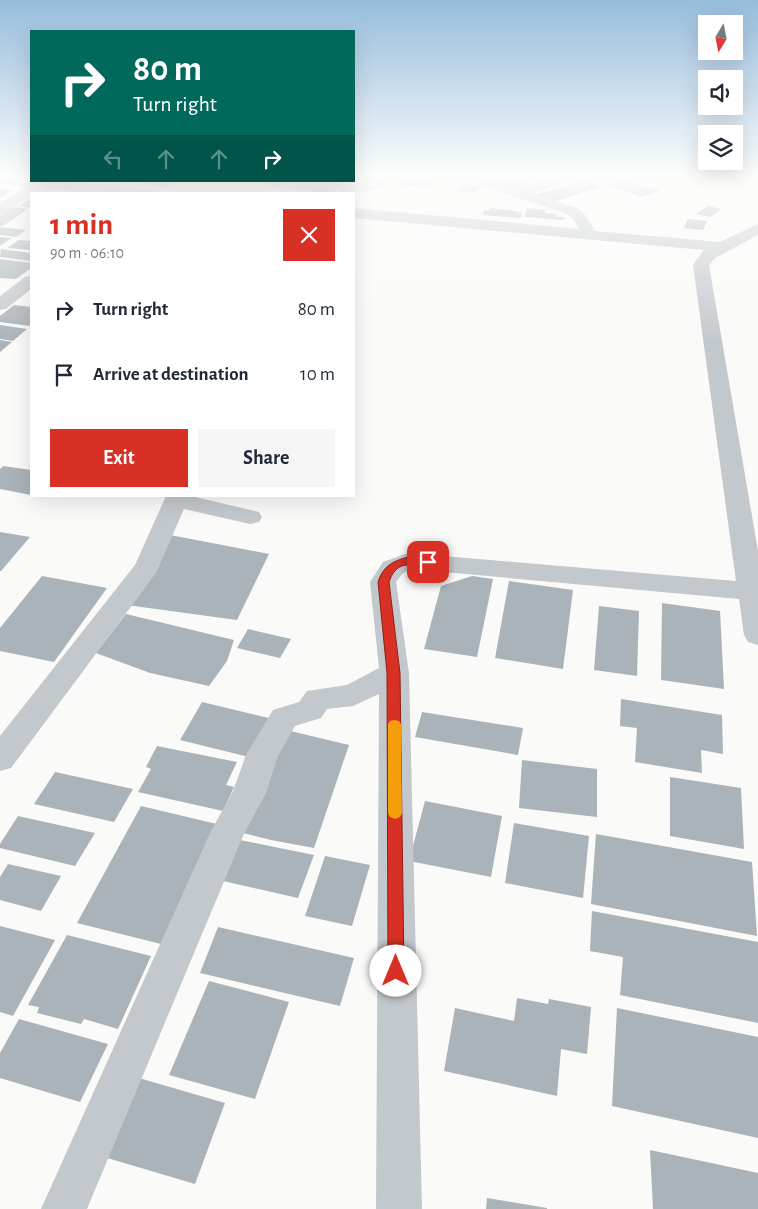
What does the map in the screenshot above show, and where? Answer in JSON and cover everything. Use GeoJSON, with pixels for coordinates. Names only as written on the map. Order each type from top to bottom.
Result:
{"type":"FeatureCollection","features":[{"type":"Feature","properties":{"kind":"street"},"geometry":{"type":"LineString","coordinates":[[552,231],[722,247]]}},
{"type":"Feature","properties":{"kind":"street"},"geometry":{"type":"LineString","coordinates":[[588,231],[590,235]]}},
{"type":"Feature","properties":{"kind":"street"},"geometry":{"type":"LineString","coordinates":[[753,231],[709,254],[701,265],[701,270],[758,635]]}},
{"type":"Feature","properties":{"kind":"street"},"geometry":{"type":"LineString","coordinates":[[0,282],[28,284]]}},
{"type":"Feature","properties":{"kind":"street"},"geometry":{"type":"LineString","coordinates":[[0,305],[28,284]]}},
{"type":"Feature","properties":{"kind":"street"},"geometry":{"type":"LineString","coordinates":[[0,759],[148,567],[176,500],[250,517]]}},
{"type":"Feature","properties":{"kind":"street"},"geometry":{"type":"LineString","coordinates":[[399,1209],[394,673],[383,582],[386,573],[396,564],[408,560],[751,591]]}},
{"type":"Feature","properties":{"kind":"street"},"geometry":{"type":"LineString","coordinates":[[64,1209],[228,833],[250,793],[262,755],[280,724],[284,718],[310,710],[318,699],[353,695],[394,673]]}},
{"type":"Feature","properties":{"kind":"building"},"geometry":{"type":"Polygon","coordinates":[[[0,231],[24,231],[16,237],[0,235],[0,231]]]}},
{"type":"Feature","properties":{"kind":"building"},"geometry":{"type":"Polygon","coordinates":[[[0,237],[12,238],[0,246],[0,237]]]}},
{"type":"Feature","properties":{"kind":"building"},"geometry":{"type":"Polygon","coordinates":[[[19,240],[30,241],[30,250],[7,248],[19,240]]]}},
{"type":"Feature","properties":{"kind":"building"},"geometry":{"type":"Polygon","coordinates":[[[1,249],[30,253],[30,261],[0,257],[1,249]]]}},
{"type":"Feature","properties":{"kind":"building"},"geometry":{"type":"Polygon","coordinates":[[[0,259],[30,263],[30,269],[16,279],[0,278],[0,259]]]}},
{"type":"Feature","properties":{"kind":"building"},"geometry":{"type":"Polygon","coordinates":[[[14,305],[30,307],[29,326],[0,322],[0,316],[14,305]]]}},
{"type":"Feature","properties":{"kind":"building"},"geometry":{"type":"Polygon","coordinates":[[[0,325],[27,329],[13,341],[0,339],[0,325]]]}},
{"type":"Feature","properties":{"kind":"building"},"geometry":{"type":"Polygon","coordinates":[[[0,340],[12,342],[0,352],[0,340]]]}},
{"type":"Feature","properties":{"kind":"building"},"geometry":{"type":"Polygon","coordinates":[[[3,466],[30,470],[30,495],[0,489],[0,469],[3,466]]]}},
{"type":"Feature","properties":{"kind":"building"},"geometry":{"type":"Polygon","coordinates":[[[0,532],[30,537],[1,571],[0,571],[0,532]]]}},
{"type":"Feature","properties":{"kind":"building"},"geometry":{"type":"Polygon","coordinates":[[[165,534],[269,554],[237,620],[119,604],[165,534]]]}},
{"type":"Feature","properties":{"kind":"building"},"geometry":{"type":"Polygon","coordinates":[[[42,576],[107,588],[54,662],[0,651],[0,628],[42,576]]]}},
{"type":"Feature","properties":{"kind":"building"},"geometry":{"type":"Polygon","coordinates":[[[472,576],[493,579],[477,657],[424,649],[441,586],[472,576]]]}},
{"type":"Feature","properties":{"kind":"building"},"geometry":{"type":"Polygon","coordinates":[[[509,581],[573,590],[563,669],[495,658],[509,581]]]}},
{"type":"Feature","properties":{"kind":"building"},"geometry":{"type":"Polygon","coordinates":[[[662,603],[720,611],[724,689],[661,680],[662,603]]]}},
{"type":"Feature","properties":{"kind":"building"},"geometry":{"type":"Polygon","coordinates":[[[599,606],[639,611],[637,676],[594,670],[599,606]]]}},
{"type":"Feature","properties":{"kind":"building"},"geometry":{"type":"Polygon","coordinates":[[[126,614],[234,640],[227,661],[209,686],[150,673],[96,653],[126,614]]]}},
{"type":"Feature","properties":{"kind":"building"},"geometry":{"type":"Polygon","coordinates":[[[248,629],[291,639],[280,658],[237,648],[248,629]]]}},
{"type":"Feature","properties":{"kind":"building"},"geometry":{"type":"Polygon","coordinates":[[[621,699],[722,715],[723,754],[701,750],[702,773],[635,762],[637,728],[620,726],[621,699]]]}},
{"type":"Feature","properties":{"kind":"building"},"geometry":{"type":"Polygon","coordinates":[[[202,702],[273,719],[253,758],[180,740],[202,702]]]}},
{"type":"Feature","properties":{"kind":"building"},"geometry":{"type":"Polygon","coordinates":[[[422,712],[523,728],[518,755],[415,737],[422,712]]]}},
{"type":"Feature","properties":{"kind":"building"},"geometry":{"type":"Polygon","coordinates":[[[282,729],[349,745],[314,848],[235,831],[282,729]]]}},
{"type":"Feature","properties":{"kind":"building"},"geometry":{"type":"Polygon","coordinates":[[[157,746],[237,762],[226,785],[234,787],[223,811],[138,792],[151,769],[146,767],[157,746]]]}},
{"type":"Feature","properties":{"kind":"building"},"geometry":{"type":"Polygon","coordinates":[[[522,760],[597,769],[597,817],[519,808],[522,760]]]}},
{"type":"Feature","properties":{"kind":"building"},"geometry":{"type":"Polygon","coordinates":[[[55,772],[133,789],[114,822],[34,804],[55,772]]]}},
{"type":"Feature","properties":{"kind":"building"},"geometry":{"type":"Polygon","coordinates":[[[670,777],[741,788],[744,849],[670,836],[670,777]]]}},
{"type":"Feature","properties":{"kind":"building"},"geometry":{"type":"Polygon","coordinates":[[[425,801],[502,816],[491,877],[409,861],[425,801]]]}},
{"type":"Feature","properties":{"kind":"building"},"geometry":{"type":"Polygon","coordinates":[[[141,806],[221,825],[165,945],[77,923],[141,806]]]}},
{"type":"Feature","properties":{"kind":"building"},"geometry":{"type":"Polygon","coordinates":[[[18,816],[95,833],[75,866],[0,848],[0,844],[18,816]]]}},
{"type":"Feature","properties":{"kind":"building"},"geometry":{"type":"Polygon","coordinates":[[[514,823],[589,836],[583,898],[505,883],[514,823]]]}},
{"type":"Feature","properties":{"kind":"building"},"geometry":{"type":"Polygon","coordinates":[[[596,834],[752,862],[757,936],[591,904],[596,834]]]}},
{"type":"Feature","properties":{"kind":"building"},"geometry":{"type":"Polygon","coordinates":[[[240,840],[314,855],[298,898],[223,881],[240,840]]]}},
{"type":"Feature","properties":{"kind":"building"},"geometry":{"type":"Polygon","coordinates":[[[325,856],[370,865],[352,926],[305,916],[325,856]]]}},
{"type":"Feature","properties":{"kind":"building"},"geometry":{"type":"Polygon","coordinates":[[[8,864],[61,876],[41,911],[0,900],[0,877],[8,864]]]}},
{"type":"Feature","properties":{"kind":"building"},"geometry":{"type":"Polygon","coordinates":[[[592,911],[758,942],[758,1023],[620,995],[623,957],[590,951],[592,911]]]}},
{"type":"Feature","properties":{"kind":"building"},"geometry":{"type":"Polygon","coordinates":[[[0,926],[55,940],[13,1016],[0,1012],[0,926]]]}},
{"type":"Feature","properties":{"kind":"building"},"geometry":{"type":"Polygon","coordinates":[[[218,927],[354,958],[340,1006],[200,973],[218,927]]]}},
{"type":"Feature","properties":{"kind":"building"},"geometry":{"type":"Polygon","coordinates":[[[67,935],[151,956],[118,1029],[84,1019],[81,1024],[37,1013],[39,1007],[28,1005],[67,935]]]}},
{"type":"Feature","properties":{"kind":"building"},"geometry":{"type":"Polygon","coordinates":[[[209,981],[289,1002],[255,1099],[169,1075],[209,981]]]}},
{"type":"Feature","properties":{"kind":"building"},"geometry":{"type":"Polygon","coordinates":[[[517,998],[548,1004],[549,999],[591,1007],[587,1054],[561,1049],[557,1096],[444,1071],[455,1008],[514,1021],[517,998]]]}},
{"type":"Feature","properties":{"kind":"building"},"geometry":{"type":"Polygon","coordinates":[[[617,1008],[758,1037],[758,1138],[612,1106],[617,1008]]]}},
{"type":"Feature","properties":{"kind":"building"},"geometry":{"type":"Polygon","coordinates":[[[19,1019],[108,1044],[80,1102],[0,1078],[0,1053],[19,1019]]]}},
{"type":"Feature","properties":{"kind":"building"},"geometry":{"type":"Polygon","coordinates":[[[139,1078],[225,1103],[195,1184],[104,1157],[139,1078]]]}},
{"type":"Feature","properties":{"kind":"building"},"geometry":{"type":"Polygon","coordinates":[[[650,1150],[758,1173],[758,1209],[653,1209],[650,1150]]]}},
{"type":"Feature","properties":{"kind":"building"},"geometry":{"type":"Polygon","coordinates":[[[487,1198],[547,1208],[547,1209],[486,1209],[487,1198]]]}},
{"type":"Feature","properties":{"kind":"slow traffic"},"geometry":{"type":"LineString","coordinates":[[394,724],[395,813]]}},
{"type":"Feature","properties":{"kind":"route"},"geometry":{"type":"LineString","coordinates":[[396,971],[394,673],[383,582],[386,573],[396,564],[408,560],[428,562]]}}]}
